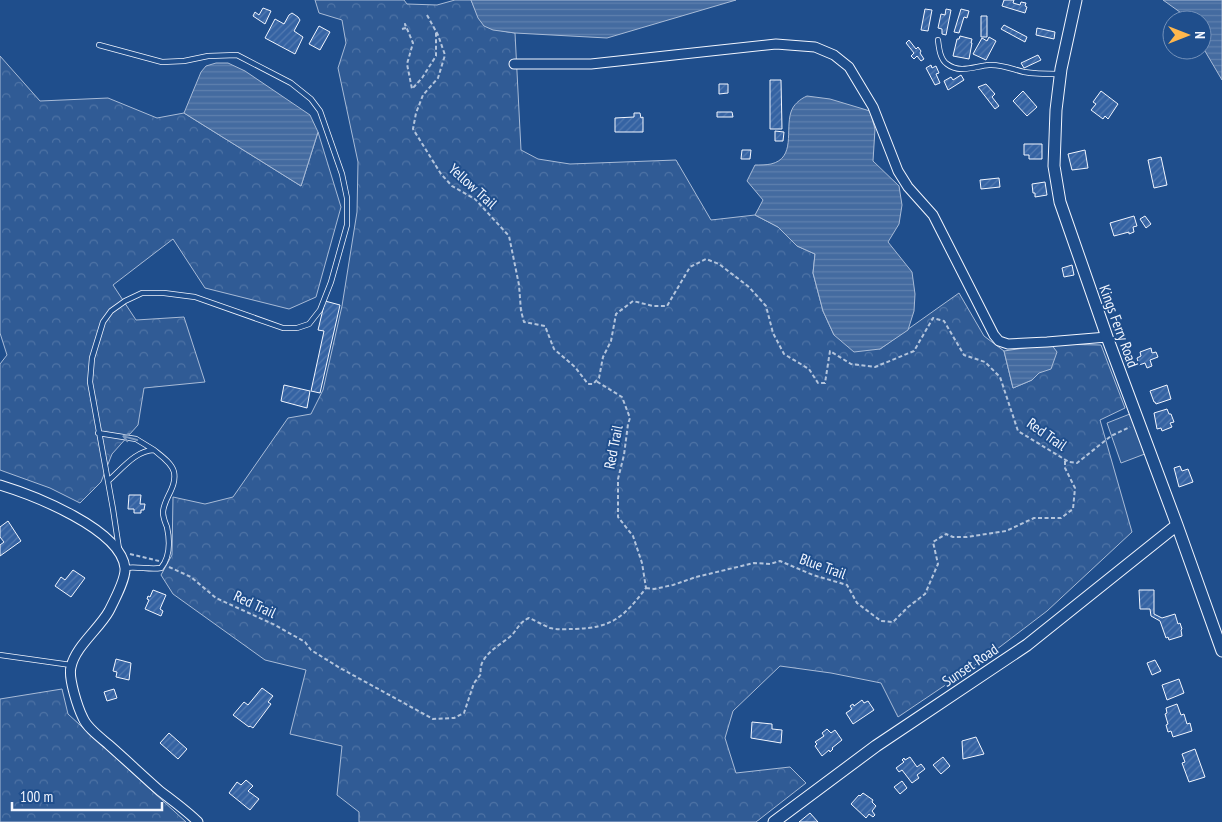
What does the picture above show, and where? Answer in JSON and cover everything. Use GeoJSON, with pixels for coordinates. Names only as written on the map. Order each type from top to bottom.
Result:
{"type":"FeatureCollection","features":[{"type":"Feature","properties":{"kind":"street","name":"Kings Ferry Road"},"geometry":{"type":"LineString","coordinates":[[1076,0],[1060,74],[1056,110],[1054,166],[1060,202],[1107,337],[1222,651]]}},
{"type":"Feature","properties":{"kind":"street"},"geometry":{"type":"LineString","coordinates":[[514,64],[591,64],[776,44],[815,47],[834,54],[849,67],[873,108],[898,171],[908,187],[933,215],[999,342],[1018,344],[1107,337]]}},
{"type":"Feature","properties":{"kind":"street"},"geometry":{"type":"LineString","coordinates":[[0,485],[28,494],[81,520],[108,540],[119,552],[125,568],[123,579],[108,611],[75,657],[71,666],[70,671],[75,694],[83,720],[160,791],[198,822]]}},
{"type":"Feature","properties":{"kind":"street","name":"Sunset Road"},"geometry":{"type":"LineString","coordinates":[[775,821],[876,746],[1027,645],[1177,525]]}},
{"type":"Feature","properties":{"kind":"lane"},"geometry":{"type":"LineString","coordinates":[[938,40],[942,58],[946,64],[956,69],[992,65],[1008,66],[1038,74],[1060,74]]}},
{"type":"Feature","properties":{"kind":"lane"},"geometry":{"type":"LineString","coordinates":[[99,45],[162,62],[184,61],[208,56],[237,55],[291,83],[311,99],[320,111],[342,174],[347,198],[347,225],[331,282],[320,310],[309,324],[297,328],[284,328],[195,296],[164,293],[142,293],[125,301],[111,311],[102,322],[92,358],[90,382],[119,552]]}},
{"type":"Feature","properties":{"kind":"lane"},"geometry":{"type":"LineString","coordinates":[[98,433],[136,440],[154,450],[174,470],[175,481],[164,506],[163,515],[168,541],[168,551],[164,564],[161,568],[152,570],[135,567],[125,568]]}},
{"type":"Feature","properties":{"kind":"lane"},"geometry":{"type":"LineString","coordinates":[[108,481],[139,454],[147,450],[154,450]]}},
{"type":"Feature","properties":{"kind":"lane"},"geometry":{"type":"LineString","coordinates":[[0,655],[71,666]]}},
{"type":"Feature","properties":{"kind":"path","name":"Yellow Trail"},"geometry":{"type":"LineString","coordinates":[[427,15],[436,31],[444,55],[438,78],[423,95],[416,113],[413,129],[441,174],[452,186],[475,199],[509,236],[520,284],[524,322],[545,326],[554,349],[575,368],[588,384],[596,381]]}},
{"type":"Feature","properties":{"kind":"path","name":"Yellow Trail"},"geometry":{"type":"LineString","coordinates":[[402,29],[406,28],[406,24],[413,44],[407,64],[412,89],[422,78],[436,56],[436,31]]}},
{"type":"Feature","properties":{"kind":"path","name":"Red Trail"},"geometry":{"type":"LineString","coordinates":[[119,552],[158,560],[191,577],[216,598],[275,625],[305,642],[311,650],[340,668],[433,719],[454,718],[464,713],[474,683],[481,674],[480,669],[488,653],[512,634],[522,621],[529,618],[550,627],[565,630],[584,629],[608,624],[631,607],[646,588],[642,563],[633,536],[618,517],[618,478],[630,418],[622,397],[596,381],[599,378],[603,357],[611,341],[616,314],[633,300],[653,306],[667,306],[690,267],[706,259],[718,264],[741,281],[766,306],[773,333],[784,354],[809,369],[818,383],[824,383],[830,351],[851,364],[875,367],[914,351],[933,318],[944,321],[964,355],[985,362],[1000,377],[1018,431],[1065,460],[1077,463],[1111,436],[1139,422]]}},
{"type":"Feature","properties":{"kind":"path","name":"Blue Trail"},"geometry":{"type":"LineString","coordinates":[[646,588],[654,589],[673,586],[696,577],[754,563],[770,564],[780,561],[813,575],[846,585],[857,603],[881,621],[893,622],[925,594],[938,564],[933,542],[946,534],[953,537],[967,537],[1006,531],[1034,518],[1061,518],[1073,509],[1075,488],[1064,468],[1065,460]]}},
{"type":"Feature","properties":{"kind":"green space"},"geometry":{"type":"Polygon","coordinates":[[[315,0],[404,0],[407,4],[437,5],[455,0],[471,0],[482,21],[487,25],[498,30],[515,33],[521,150],[538,159],[570,164],[676,160],[711,220],[755,215],[778,227],[797,246],[815,254],[813,273],[823,311],[834,335],[880,349],[959,293],[984,336],[1004,351],[1013,388],[1032,380],[1039,373],[1051,344],[1101,345],[1125,408],[1100,420],[1132,532],[1047,611],[984,659],[898,717],[881,683],[831,673],[780,666],[733,711],[725,738],[736,773],[790,767],[806,783],[756,822],[359,822],[359,812],[337,795],[342,746],[290,734],[306,670],[265,660],[173,594],[161,575],[172,555],[173,497],[205,504],[233,497],[288,418],[311,414],[323,390],[342,306],[357,212],[358,162],[338,68],[346,43],[342,20],[319,13],[315,0]]]}},
{"type":"Feature","properties":{"kind":"green space"},"geometry":{"type":"Polygon","coordinates":[[[0,56],[40,101],[108,98],[157,118],[184,113],[301,186],[318,132],[341,207],[316,297],[289,309],[205,288],[173,239],[113,285],[136,320],[184,317],[205,382],[144,388],[138,425],[112,454],[101,482],[80,503],[50,488],[0,470],[0,364],[7,355],[0,333],[0,56]]]}},
{"type":"Feature","properties":{"kind":"green space"},"geometry":{"type":"Polygon","coordinates":[[[62,689],[68,714],[186,822],[0,822],[0,699],[62,689]]]}},
{"type":"Feature","properties":{"kind":"shaded area"},"geometry":{"type":"Polygon","coordinates":[[[471,0],[736,0],[607,38],[493,30],[484,26],[478,18],[471,0]]]}},
{"type":"Feature","properties":{"kind":"shaded area"},"geometry":{"type":"Polygon","coordinates":[[[1163,0],[1222,0],[1222,80],[1210,60],[1212,60],[1212,10],[1177,10],[1163,0]]]}},
{"type":"Feature","properties":{"kind":"shaded area"},"geometry":{"type":"Polygon","coordinates":[[[216,63],[228,63],[245,71],[310,115],[318,132],[301,186],[184,113],[201,72],[206,66],[216,63]]]}},
{"type":"Feature","properties":{"kind":"shaded area"},"geometry":{"type":"Polygon","coordinates":[[[807,96],[830,99],[870,111],[875,129],[873,161],[899,186],[902,205],[899,224],[888,242],[912,272],[915,294],[914,311],[908,330],[880,349],[854,352],[834,335],[823,311],[813,273],[815,254],[797,246],[778,227],[755,215],[763,200],[747,181],[755,165],[771,164],[779,161],[784,156],[787,150],[789,119],[792,109],[797,102],[807,96]]]}},
{"type":"Feature","properties":{"kind":"shaded area"},"geometry":{"type":"Polygon","coordinates":[[[1051,344],[1057,352],[1051,369],[1039,373],[1032,380],[1013,388],[1004,351],[1051,344]]]}},
{"type":"Feature","properties":{"kind":"shaded area"},"geometry":{"type":"Polygon","coordinates":[[[1135,412],[1150,452],[1121,463],[1107,423],[1135,412]]]}},
{"type":"Feature","properties":{"kind":"building"},"geometry":{"type":"Polygon","coordinates":[[[1004,0],[1014,0],[1013,3],[1020,5],[1021,2],[1026,3],[1025,13],[1002,6],[1004,0]]]}},
{"type":"Feature","properties":{"kind":"building"},"geometry":{"type":"Polygon","coordinates":[[[263,8],[271,11],[265,24],[253,16],[255,12],[259,15],[263,8]]]}},
{"type":"Feature","properties":{"kind":"building"},"geometry":{"type":"Polygon","coordinates":[[[925,9],[932,10],[928,31],[921,30],[925,9]]]}},
{"type":"Feature","properties":{"kind":"building"},"geometry":{"type":"Polygon","coordinates":[[[946,9],[951,10],[946,35],[942,34],[942,29],[938,28],[941,14],[945,15],[946,9]]]}},
{"type":"Feature","properties":{"kind":"building"},"geometry":{"type":"Polygon","coordinates":[[[961,9],[969,11],[967,18],[964,17],[959,33],[954,32],[961,9]]]}},
{"type":"Feature","properties":{"kind":"building"},"geometry":{"type":"Polygon","coordinates":[[[292,13],[300,20],[294,31],[303,37],[295,54],[265,38],[275,19],[284,24],[292,13]]]}},
{"type":"Feature","properties":{"kind":"building"},"geometry":{"type":"Polygon","coordinates":[[[981,16],[987,16],[987,37],[981,37],[981,16]]]}},
{"type":"Feature","properties":{"kind":"building"},"geometry":{"type":"Polygon","coordinates":[[[1004,25],[1027,37],[1025,42],[1001,29],[1004,25]]]}},
{"type":"Feature","properties":{"kind":"building"},"geometry":{"type":"Polygon","coordinates":[[[319,26],[330,32],[320,50],[309,44],[319,26]]]}},
{"type":"Feature","properties":{"kind":"building"},"geometry":{"type":"Polygon","coordinates":[[[1037,28],[1055,32],[1054,39],[1036,35],[1037,28]]]}},
{"type":"Feature","properties":{"kind":"building"},"geometry":{"type":"Polygon","coordinates":[[[960,36],[972,39],[969,59],[953,56],[957,39],[960,36]]]}},
{"type":"Feature","properties":{"kind":"building"},"geometry":{"type":"Polygon","coordinates":[[[989,37],[996,41],[986,60],[973,54],[982,38],[987,41],[989,37]]]}},
{"type":"Feature","properties":{"kind":"building"},"geometry":{"type":"Polygon","coordinates":[[[909,40],[916,49],[918,47],[924,59],[921,61],[917,56],[914,59],[911,56],[914,53],[906,43],[909,40]]]}},
{"type":"Feature","properties":{"kind":"building"},"geometry":{"type":"Polygon","coordinates":[[[1038,55],[1041,60],[1024,68],[1021,63],[1038,55]]]}},
{"type":"Feature","properties":{"kind":"building"},"geometry":{"type":"Polygon","coordinates":[[[931,65],[932,68],[936,66],[939,73],[936,74],[940,83],[935,85],[926,68],[931,65]]]}},
{"type":"Feature","properties":{"kind":"building"},"geometry":{"type":"Polygon","coordinates":[[[961,75],[964,80],[948,90],[944,81],[951,77],[953,80],[961,75]]]}},
{"type":"Feature","properties":{"kind":"building"},"geometry":{"type":"Polygon","coordinates":[[[770,80],[781,80],[782,129],[770,129],[770,80]]]}},
{"type":"Feature","properties":{"kind":"building"},"geometry":{"type":"Polygon","coordinates":[[[719,84],[728,84],[728,93],[719,94],[719,84]]]}},
{"type":"Feature","properties":{"kind":"building"},"geometry":{"type":"Polygon","coordinates":[[[986,84],[995,94],[992,97],[999,106],[995,109],[978,87],[986,84]]]}},
{"type":"Feature","properties":{"kind":"building"},"geometry":{"type":"Polygon","coordinates":[[[1023,91],[1037,107],[1027,116],[1013,101],[1023,91]]]}},
{"type":"Feature","properties":{"kind":"building"},"geometry":{"type":"Polygon","coordinates":[[[1101,91],[1118,104],[1108,119],[1105,116],[1103,119],[1091,110],[1096,104],[1093,102],[1101,91]]]}},
{"type":"Feature","properties":{"kind":"building"},"geometry":{"type":"Polygon","coordinates":[[[717,112],[732,112],[733,117],[717,117],[717,112]]]}},
{"type":"Feature","properties":{"kind":"building"},"geometry":{"type":"Polygon","coordinates":[[[634,113],[640,113],[641,118],[643,117],[643,132],[615,132],[615,118],[634,117],[634,113]]]}},
{"type":"Feature","properties":{"kind":"building"},"geometry":{"type":"Polygon","coordinates":[[[775,131],[784,132],[783,141],[775,141],[775,131]]]}},
{"type":"Feature","properties":{"kind":"building"},"geometry":{"type":"Polygon","coordinates":[[[1024,144],[1042,144],[1042,159],[1029,159],[1029,155],[1024,155],[1024,144]]]}},
{"type":"Feature","properties":{"kind":"building"},"geometry":{"type":"Polygon","coordinates":[[[742,150],[751,150],[750,159],[741,159],[742,150]]]}},
{"type":"Feature","properties":{"kind":"building"},"geometry":{"type":"Polygon","coordinates":[[[1085,150],[1088,168],[1072,170],[1068,154],[1085,150]]]}},
{"type":"Feature","properties":{"kind":"building"},"geometry":{"type":"Polygon","coordinates":[[[1161,157],[1167,185],[1154,188],[1148,160],[1161,157]]]}},
{"type":"Feature","properties":{"kind":"building"},"geometry":{"type":"Polygon","coordinates":[[[999,178],[1000,187],[981,189],[980,180],[999,178]]]}},
{"type":"Feature","properties":{"kind":"building"},"geometry":{"type":"Polygon","coordinates":[[[1045,182],[1047,195],[1035,197],[1032,184],[1045,182]]]}},
{"type":"Feature","properties":{"kind":"building"},"geometry":{"type":"Polygon","coordinates":[[[1134,216],[1137,226],[1133,227],[1134,232],[1114,236],[1110,223],[1134,216]]]}},
{"type":"Feature","properties":{"kind":"building"},"geometry":{"type":"Polygon","coordinates":[[[1145,216],[1151,224],[1146,228],[1140,219],[1145,216]]]}},
{"type":"Feature","properties":{"kind":"building"},"geometry":{"type":"Polygon","coordinates":[[[1072,265],[1074,275],[1064,277],[1062,268],[1072,265]]]}},
{"type":"Feature","properties":{"kind":"building"},"geometry":{"type":"Polygon","coordinates":[[[325,301],[340,305],[320,393],[311,391],[324,331],[318,330],[325,301]]]}},
{"type":"Feature","properties":{"kind":"building"},"geometry":{"type":"Polygon","coordinates":[[[1151,348],[1152,353],[1156,352],[1158,357],[1150,360],[1152,366],[1147,368],[1145,363],[1139,365],[1137,358],[1141,356],[1140,352],[1151,348]]]}},
{"type":"Feature","properties":{"kind":"building"},"geometry":{"type":"Polygon","coordinates":[[[284,385],[310,391],[307,408],[281,401],[284,385]]]}},
{"type":"Feature","properties":{"kind":"building"},"geometry":{"type":"Polygon","coordinates":[[[1167,385],[1171,399],[1156,404],[1150,391],[1167,385]]]}},
{"type":"Feature","properties":{"kind":"building"},"geometry":{"type":"Polygon","coordinates":[[[1167,409],[1174,422],[1170,423],[1172,427],[1162,431],[1161,428],[1157,429],[1154,413],[1167,409]]]}},
{"type":"Feature","properties":{"kind":"building"},"geometry":{"type":"Polygon","coordinates":[[[1180,466],[1182,471],[1188,469],[1193,482],[1179,487],[1174,468],[1180,466]]]}},
{"type":"Feature","properties":{"kind":"building"},"geometry":{"type":"Polygon","coordinates":[[[129,495],[141,495],[140,504],[145,504],[144,510],[141,510],[141,513],[134,513],[134,509],[128,509],[129,495]]]}},
{"type":"Feature","properties":{"kind":"building"},"geometry":{"type":"Polygon","coordinates":[[[8,521],[21,541],[0,556],[0,545],[4,542],[0,537],[0,527],[8,521]]]}},
{"type":"Feature","properties":{"kind":"building"},"geometry":{"type":"Polygon","coordinates":[[[73,570],[85,578],[71,597],[55,586],[61,577],[65,580],[73,570]]]}},
{"type":"Feature","properties":{"kind":"building"},"geometry":{"type":"Polygon","coordinates":[[[153,590],[166,595],[160,609],[163,611],[161,616],[145,609],[149,600],[147,599],[148,596],[150,597],[153,590]]]}},
{"type":"Feature","properties":{"kind":"building"},"geometry":{"type":"Polygon","coordinates":[[[1139,590],[1154,590],[1154,614],[1162,618],[1175,614],[1178,624],[1180,623],[1182,629],[1182,636],[1169,640],[1168,637],[1166,638],[1160,621],[1151,616],[1150,609],[1140,609],[1139,590]]]}},
{"type":"Feature","properties":{"kind":"building"},"geometry":{"type":"Polygon","coordinates":[[[116,659],[131,663],[129,680],[116,677],[117,672],[113,671],[116,659]]]}},
{"type":"Feature","properties":{"kind":"building"},"geometry":{"type":"Polygon","coordinates":[[[1155,660],[1161,671],[1152,675],[1147,663],[1155,660]]]}},
{"type":"Feature","properties":{"kind":"building"},"geometry":{"type":"Polygon","coordinates":[[[1179,679],[1184,693],[1167,700],[1162,685],[1179,679]]]}},
{"type":"Feature","properties":{"kind":"building"},"geometry":{"type":"Polygon","coordinates":[[[262,688],[273,696],[268,702],[271,704],[253,728],[249,727],[233,715],[244,702],[248,705],[262,688]]]}},
{"type":"Feature","properties":{"kind":"building"},"geometry":{"type":"Polygon","coordinates":[[[114,689],[117,698],[107,701],[104,692],[114,689]]]}},
{"type":"Feature","properties":{"kind":"building"},"geometry":{"type":"Polygon","coordinates":[[[862,700],[864,703],[868,701],[874,710],[853,724],[846,713],[852,709],[850,706],[853,704],[854,706],[862,700]]]}},
{"type":"Feature","properties":{"kind":"building"},"geometry":{"type":"Polygon","coordinates":[[[1177,704],[1181,715],[1184,714],[1187,724],[1190,723],[1192,731],[1173,737],[1171,731],[1168,732],[1165,714],[1167,713],[1166,708],[1177,704]]]}},
{"type":"Feature","properties":{"kind":"building"},"geometry":{"type":"Polygon","coordinates":[[[752,722],[772,724],[772,729],[782,730],[781,743],[751,738],[752,722]]]}},
{"type":"Feature","properties":{"kind":"building"},"geometry":{"type":"Polygon","coordinates":[[[827,729],[831,733],[835,730],[842,740],[830,752],[829,750],[822,756],[815,746],[817,744],[815,742],[824,736],[822,733],[827,729]]]}},
{"type":"Feature","properties":{"kind":"building"},"geometry":{"type":"Polygon","coordinates":[[[169,733],[187,749],[178,759],[160,743],[169,733]]]}},
{"type":"Feature","properties":{"kind":"building"},"geometry":{"type":"Polygon","coordinates":[[[976,737],[984,754],[963,759],[962,741],[976,737]]]}},
{"type":"Feature","properties":{"kind":"building"},"geometry":{"type":"Polygon","coordinates":[[[1195,749],[1205,777],[1189,782],[1182,763],[1185,762],[1182,754],[1195,749]]]}},
{"type":"Feature","properties":{"kind":"building"},"geometry":{"type":"Polygon","coordinates":[[[910,757],[917,767],[921,764],[925,769],[917,775],[919,778],[912,783],[902,770],[899,772],[896,768],[904,762],[902,760],[904,758],[905,760],[910,757]]]}},
{"type":"Feature","properties":{"kind":"building"},"geometry":{"type":"Polygon","coordinates":[[[943,757],[950,766],[941,774],[933,765],[943,757]]]}},
{"type":"Feature","properties":{"kind":"building"},"geometry":{"type":"Polygon","coordinates":[[[246,780],[253,786],[248,791],[259,799],[250,810],[229,793],[237,782],[241,785],[246,780]]]}},
{"type":"Feature","properties":{"kind":"building"},"geometry":{"type":"Polygon","coordinates":[[[902,781],[907,788],[900,794],[894,787],[902,781]]]}},
{"type":"Feature","properties":{"kind":"building"},"geometry":{"type":"Polygon","coordinates":[[[863,793],[873,800],[872,802],[876,806],[872,811],[875,815],[873,817],[869,814],[866,818],[851,804],[863,793]]]}},
{"type":"Feature","properties":{"kind":"building"},"geometry":{"type":"Polygon","coordinates":[[[810,813],[818,822],[799,822],[810,813]]]}}]}
